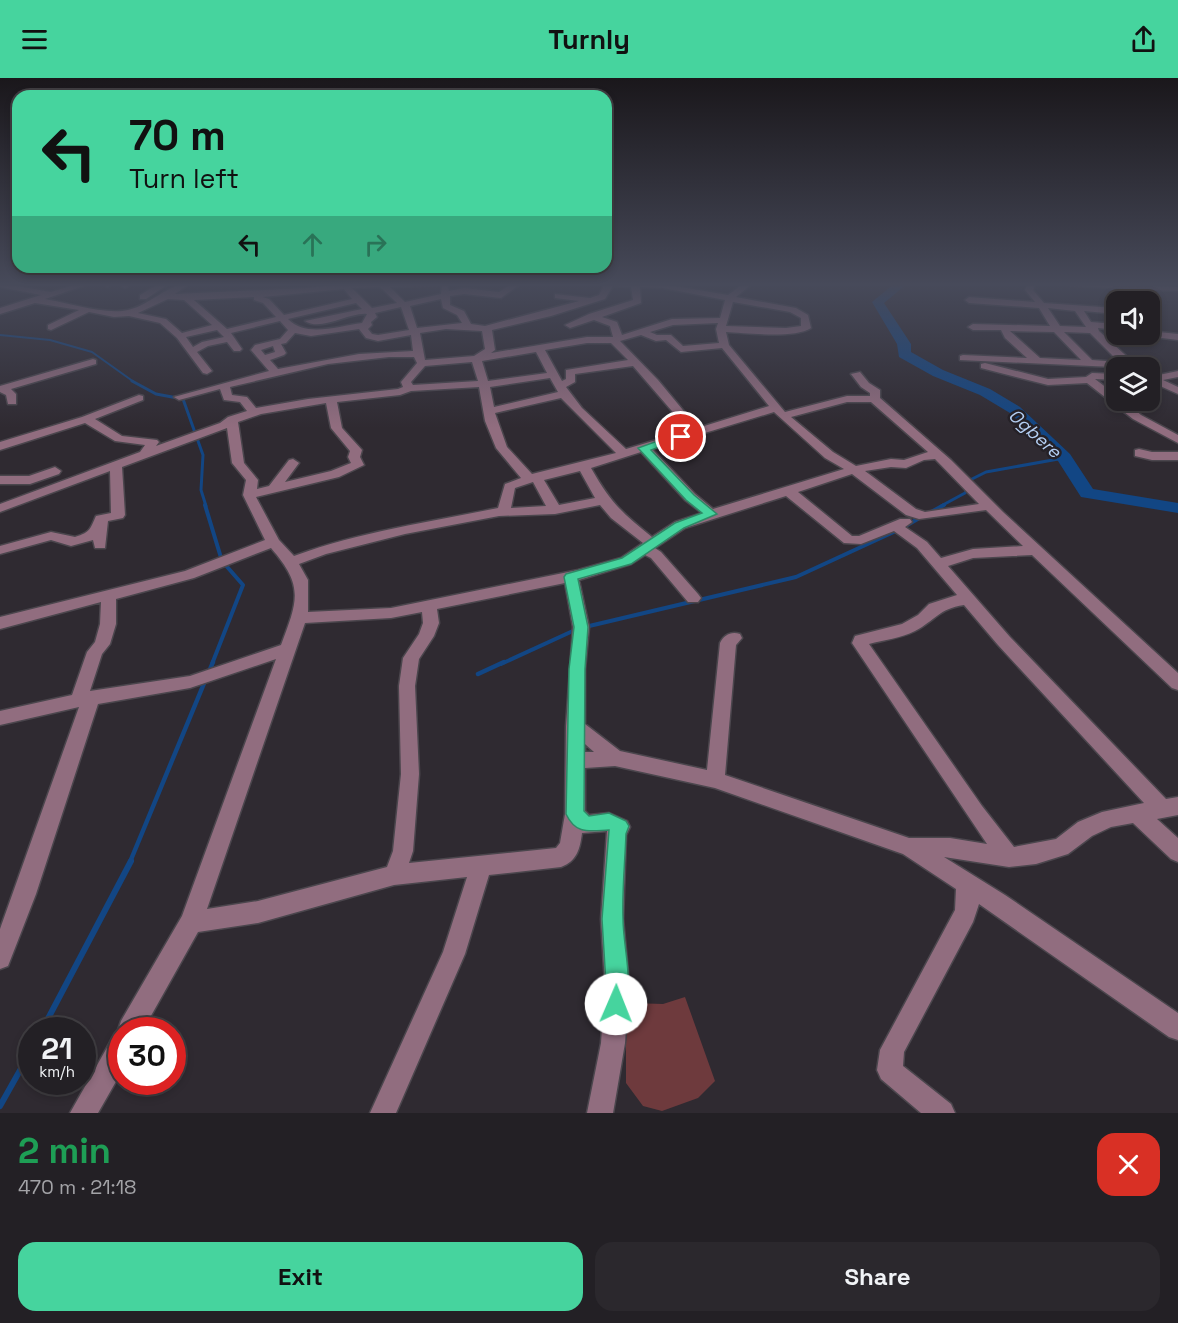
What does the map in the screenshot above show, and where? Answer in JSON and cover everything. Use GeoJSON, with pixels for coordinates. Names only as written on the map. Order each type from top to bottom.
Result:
{"type":"FeatureCollection","features":[{"type":"Feature","properties":{"kind":"street"},"geometry":{"type":"LineString","coordinates":[[174,331],[207,371]]}},
{"type":"Feature","properties":{"kind":"street"},"geometry":{"type":"LineString","coordinates":[[180,336],[219,331]]}},
{"type":"Feature","properties":{"kind":"street"},"geometry":{"type":"LineString","coordinates":[[222,331],[237,349]]}},
{"type":"Feature","properties":{"kind":"street"},"geometry":{"type":"LineString","coordinates":[[192,351],[222,331]]}},
{"type":"Feature","properties":{"kind":"street"},"geometry":{"type":"LineString","coordinates":[[274,372],[265,358],[281,353],[276,342],[287,338],[287,331]]}},
{"type":"Feature","properties":{"kind":"street"},"geometry":{"type":"LineString","coordinates":[[307,331],[324,331]]}},
{"type":"Feature","properties":{"kind":"street"},"geometry":{"type":"LineString","coordinates":[[365,331],[373,338],[413,331]]}},
{"type":"Feature","properties":{"kind":"street"},"geometry":{"type":"LineString","coordinates":[[409,388],[406,382],[420,358],[415,331]]}},
{"type":"Feature","properties":{"kind":"street"},"geometry":{"type":"LineString","coordinates":[[476,359],[490,350],[488,331]]}},
{"type":"Feature","properties":{"kind":"street"},"geometry":{"type":"LineString","coordinates":[[578,331],[585,337],[616,339],[639,331]]}},
{"type":"Feature","properties":{"kind":"street"},"geometry":{"type":"LineString","coordinates":[[179,397],[274,372],[365,357],[420,358],[434,361],[476,359],[539,348],[604,331]]}},
{"type":"Feature","properties":{"kind":"street"},"geometry":{"type":"LineString","coordinates":[[614,331],[616,339],[688,423],[699,431]]}},
{"type":"Feature","properties":{"kind":"street"},"geometry":{"type":"LineString","coordinates":[[641,331],[656,338],[668,337],[681,349],[724,345]]}},
{"type":"Feature","properties":{"kind":"street"},"geometry":{"type":"LineString","coordinates":[[723,331],[724,345],[778,412],[829,455],[871,480],[911,512],[924,516],[989,506]]}},
{"type":"Feature","properties":{"kind":"street"},"geometry":{"type":"LineString","coordinates":[[1006,331],[1038,362]]}},
{"type":"Feature","properties":{"kind":"street"},"geometry":{"type":"LineString","coordinates":[[1058,331],[1089,363]]}},
{"type":"Feature","properties":{"kind":"street"},"geometry":{"type":"LineString","coordinates":[[1096,331],[1122,357]]}},
{"type":"Feature","properties":{"kind":"street"},"geometry":{"type":"LineString","coordinates":[[1162,335],[1178,337]]}},
{"type":"Feature","properties":{"kind":"street"},"geometry":{"type":"LineString","coordinates":[[1162,335],[1171,339],[1178,347]]}},
{"type":"Feature","properties":{"kind":"street"},"geometry":{"type":"LineString","coordinates":[[539,348],[561,390],[578,410],[624,454]]}},
{"type":"Feature","properties":{"kind":"street"},"geometry":{"type":"LineString","coordinates":[[963,358],[1106,364]]}},
{"type":"Feature","properties":{"kind":"street"},"geometry":{"type":"LineString","coordinates":[[476,359],[489,411],[502,448],[532,478],[555,510]]}},
{"type":"Feature","properties":{"kind":"street"},"geometry":{"type":"LineString","coordinates":[[434,361],[436,385]]}},
{"type":"Feature","properties":{"kind":"street"},"geometry":{"type":"LineString","coordinates":[[2,388],[93,362]]}},
{"type":"Feature","properties":{"kind":"street"},"geometry":{"type":"LineString","coordinates":[[489,411],[519,406],[561,390],[571,380],[570,372],[636,362]]}},
{"type":"Feature","properties":{"kind":"street"},"geometry":{"type":"LineString","coordinates":[[977,369],[985,366],[1048,382],[1089,380],[1106,393]]}},
{"type":"Feature","properties":{"kind":"street"},"geometry":{"type":"LineString","coordinates":[[856,374],[865,385],[876,392],[874,399]]}},
{"type":"Feature","properties":{"kind":"street"},"geometry":{"type":"LineString","coordinates":[[1160,377],[1178,374]]}},
{"type":"Feature","properties":{"kind":"street"},"geometry":{"type":"LineString","coordinates":[[0,508],[224,425],[232,419],[254,413],[331,399],[400,392],[409,388],[436,385],[442,388],[484,385],[552,375]]}},
{"type":"Feature","properties":{"kind":"street"},"geometry":{"type":"LineString","coordinates":[[1089,380],[1092,376],[1106,377]]}},
{"type":"Feature","properties":{"kind":"street"},"geometry":{"type":"LineString","coordinates":[[1160,382],[1178,391]]}},
{"type":"Feature","properties":{"kind":"street"},"geometry":{"type":"LineString","coordinates":[[224,385],[228,398],[243,399],[246,406],[254,413]]}},
{"type":"Feature","properties":{"kind":"street"},"geometry":{"type":"LineString","coordinates":[[2,388],[11,394],[12,402]]}},
{"type":"Feature","properties":{"kind":"street"},"geometry":{"type":"LineString","coordinates":[[0,446],[86,419],[139,398]]}},
{"type":"Feature","properties":{"kind":"street"},"geometry":{"type":"LineString","coordinates":[[249,495],[335,474],[358,465],[354,458],[356,450],[339,436],[333,417],[331,399]]}},
{"type":"Feature","properties":{"kind":"street"},"geometry":{"type":"LineString","coordinates":[[291,562],[364,540],[504,511],[509,487],[514,483],[584,466],[699,431],[778,412],[847,399],[874,399],[905,424],[1178,683]]}},
{"type":"Feature","properties":{"kind":"street"},"geometry":{"type":"LineString","coordinates":[[1130,411],[1146,423],[1178,440]]}},
{"type":"Feature","properties":{"kind":"street"},"geometry":{"type":"LineString","coordinates":[[86,419],[119,439],[153,442],[145,453]]}},
{"type":"Feature","properties":{"kind":"street"},"geometry":{"type":"LineString","coordinates":[[137,1017],[191,922],[299,618],[302,599],[301,580],[291,562],[273,543],[249,495],[253,483],[250,475],[240,467],[232,432],[232,419]]}},
{"type":"Feature","properties":{"kind":"street"},"geometry":{"type":"LineString","coordinates":[[644,448],[690,497],[711,514]]}},
{"type":"Feature","properties":{"kind":"street"},"geometry":{"type":"LineString","coordinates":[[1139,453],[1178,457]]}},
{"type":"Feature","properties":{"kind":"street"},"geometry":{"type":"LineString","coordinates":[[299,618],[391,613],[571,577],[626,561],[680,525],[711,514],[831,479],[852,470],[891,463],[906,464],[921,457],[936,455]]}},
{"type":"Feature","properties":{"kind":"street"},"geometry":{"type":"LineString","coordinates":[[1165,464],[1178,457]]}},
{"type":"Feature","properties":{"kind":"street"},"geometry":{"type":"LineString","coordinates":[[272,491],[293,463]]}},
{"type":"Feature","properties":{"kind":"street"},"geometry":{"type":"LineString","coordinates":[[100,545],[101,519],[118,514],[116,466]]}},
{"type":"Feature","properties":{"kind":"street"},"geometry":{"type":"LineString","coordinates":[[584,466],[603,500],[648,546],[693,598]]}},
{"type":"Feature","properties":{"kind":"street"},"geometry":{"type":"LineString","coordinates":[[0,480],[30,480],[55,471]]}},
{"type":"Feature","properties":{"kind":"street"},"geometry":{"type":"LineString","coordinates":[[788,491],[849,540],[861,540],[897,527],[918,514]]}},
{"type":"Feature","properties":{"kind":"street"},"geometry":{"type":"LineString","coordinates":[[497,512],[555,510],[603,500]]}},
{"type":"Feature","properties":{"kind":"street"},"geometry":{"type":"LineString","coordinates":[[897,527],[922,545],[967,599],[1170,807]]}},
{"type":"Feature","properties":{"kind":"street"},"geometry":{"type":"LineString","coordinates":[[0,550],[51,536],[58,536],[68,542],[78,541],[90,536],[99,528]]}},
{"type":"Feature","properties":{"kind":"street"},"geometry":{"type":"LineString","coordinates":[[0,623],[189,576],[273,543]]}},
{"type":"Feature","properties":{"kind":"street"},"geometry":{"type":"LineString","coordinates":[[937,565],[969,555],[1038,550]]}},
{"type":"Feature","properties":{"kind":"street"},"geometry":{"type":"LineString","coordinates":[[191,922],[258,912],[394,875],[561,857],[570,848],[575,814],[575,726],[580,636],[571,577]]}},
{"type":"Feature","properties":{"kind":"street"},"geometry":{"type":"LineString","coordinates":[[0,958],[8,922],[85,699],[92,659],[102,644],[108,624],[109,597]]}},
{"type":"Feature","properties":{"kind":"street"},"geometry":{"type":"LineString","coordinates":[[967,599],[948,602],[934,608],[923,619],[907,628],[861,640],[860,643],[1009,857]]}},
{"type":"Feature","properties":{"kind":"street"},"geometry":{"type":"LineString","coordinates":[[394,875],[403,851],[410,774],[407,686],[411,658],[426,636],[431,623],[429,606]]}},
{"type":"Feature","properties":{"kind":"street"},"geometry":{"type":"LineString","coordinates":[[715,780],[728,643],[734,638]]}},
{"type":"Feature","properties":{"kind":"street"},"geometry":{"type":"LineString","coordinates":[[0,718],[85,699],[182,683],[288,649]]}},
{"type":"Feature","properties":{"kind":"street"},"geometry":{"type":"LineString","coordinates":[[575,726],[615,758]]}},
{"type":"Feature","properties":{"kind":"street"},"geometry":{"type":"LineString","coordinates":[[576,761],[615,758],[715,780],[909,847],[948,870],[1178,1028]]}},
{"type":"Feature","properties":{"kind":"street"},"geometry":{"type":"LineString","coordinates":[[909,847],[950,848],[1009,857],[1036,854],[1061,847],[1085,829],[1109,818],[1170,807]]}},
{"type":"Feature","properties":{"kind":"street"},"geometry":{"type":"LineString","coordinates":[[575,814],[585,825],[609,822],[620,826],[616,834],[612,919],[617,984],[616,1008],[613,1043],[600,1113]]}},
{"type":"Feature","properties":{"kind":"street"},"geometry":{"type":"LineString","coordinates":[[1138,814],[1178,852]]}},
{"type":"Feature","properties":{"kind":"street"},"geometry":{"type":"LineString","coordinates":[[948,870],[950,848]]}},
{"type":"Feature","properties":{"kind":"street"},"geometry":{"type":"LineString","coordinates":[[383,1113],[454,954],[481,866]]}},
{"type":"Feature","properties":{"kind":"street"},"geometry":{"type":"LineString","coordinates":[[942,1113],[895,1076],[890,1063],[892,1050],[965,914],[968,903],[966,884]]}},
{"type":"Feature","properties":{"kind":"street"},"geometry":{"type":"LineString","coordinates":[[965,914],[997,903]]}},
{"type":"Feature","properties":{"kind":"street"},"geometry":{"type":"LineString","coordinates":[[83,1113],[108,1070]]}},
{"type":"Feature","properties":{"kind":"shaded area"},"geometry":{"type":"Polygon","coordinates":[[[685,997],[715,1081],[698,1098],[662,1111],[643,1106],[626,1083],[626,1042],[631,1003],[663,1004],[685,997]]]}},
{"type":"Feature","properties":{"kind":"waterway","name":"Ogbere"},"geometry":{"type":"LineString","coordinates":[[896,331],[904,344],[904,354],[938,373],[985,392],[1015,410],[1064,458],[1087,493],[1178,508]]}},
{"type":"Feature","properties":{"kind":"waterway"},"geometry":{"type":"LineString","coordinates":[[0,335],[50,340],[92,352],[134,382]]}},
{"type":"Feature","properties":{"kind":"waterway"},"geometry":{"type":"LineString","coordinates":[[132,381],[156,394],[183,399],[203,455],[201,490],[206,506]]}},
{"type":"Feature","properties":{"kind":"waterway"},"geometry":{"type":"LineString","coordinates":[[968,481],[986,472],[1064,458]]}},
{"type":"Feature","properties":{"kind":"waterway"},"geometry":{"type":"LineString","coordinates":[[941,506],[965,493],[969,487]]}},
{"type":"Feature","properties":{"kind":"waterway"},"geometry":{"type":"LineString","coordinates":[[205,505],[222,561],[243,585],[212,664]]}},
{"type":"Feature","properties":{"kind":"waterway"},"geometry":{"type":"LineString","coordinates":[[931,512],[944,505]]}},
{"type":"Feature","properties":{"kind":"waterway"},"geometry":{"type":"LineString","coordinates":[[904,527],[921,517]]}},
{"type":"Feature","properties":{"kind":"waterway"},"geometry":{"type":"LineString","coordinates":[[585,627],[796,577],[898,530]]}},
{"type":"Feature","properties":{"kind":"waterway"},"geometry":{"type":"LineString","coordinates":[[501,664],[575,630]]}},
{"type":"Feature","properties":{"kind":"waterway"},"geometry":{"type":"LineString","coordinates":[[208,674],[213,662]]}},
{"type":"Feature","properties":{"kind":"waterway"},"geometry":{"type":"LineString","coordinates":[[478,674],[504,662]]}},
{"type":"Feature","properties":{"kind":"waterway"},"geometry":{"type":"LineString","coordinates":[[130,862],[205,681]]}},
{"type":"Feature","properties":{"kind":"waterway"},"geometry":{"type":"LineString","coordinates":[[49,1017],[131,861]]}},
{"type":"Feature","properties":{"kind":"waterway"},"geometry":{"type":"LineString","coordinates":[[0,1106],[18,1074]]}},
{"type":"Feature","properties":{"kind":"route"},"geometry":{"type":"LineString","coordinates":[[616,1004],[617,984],[612,919],[616,834],[620,826],[609,822],[585,825],[575,814],[575,726],[581,627],[571,577],[626,561],[680,525],[711,514],[690,497],[644,448],[681,437]]}}]}
